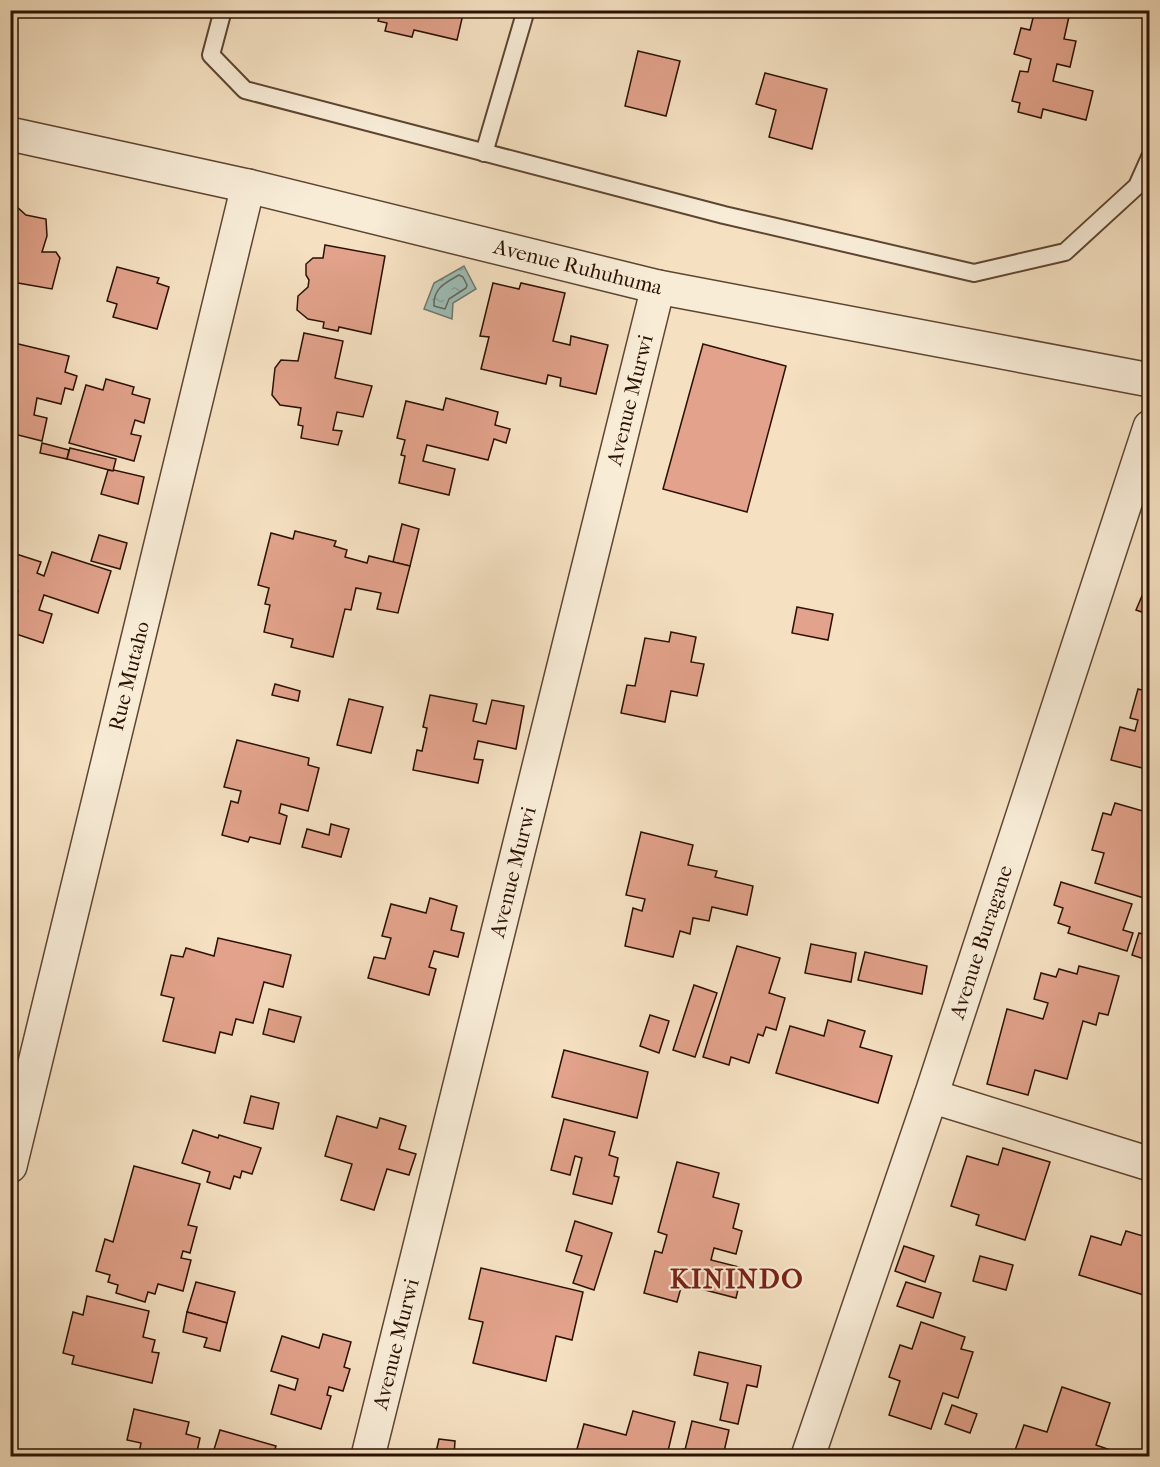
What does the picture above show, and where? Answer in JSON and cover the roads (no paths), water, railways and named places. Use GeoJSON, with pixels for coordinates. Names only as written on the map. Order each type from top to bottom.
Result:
{"type":"FeatureCollection","features":[{"type":"Feature","properties":{"kind":"street","name":"Avenue Ruhuhuma"},"geometry":{"type":"LineString","coordinates":[[10,134],[248,186],[658,288],[1149,380]]}},
{"type":"Feature","properties":{"kind":"street","name":"Rue Mutaho"},"geometry":{"type":"LineString","coordinates":[[10,1166],[248,186]]}},
{"type":"Feature","properties":{"kind":"street","name":"Avenue Murwi"},"geometry":{"type":"LineString","coordinates":[[368,1456],[658,288]]}},
{"type":"Feature","properties":{"kind":"street","name":"Avenue Buragane"},"geometry":{"type":"LineString","coordinates":[[808,1456],[931,1096],[1149,427]]}},
{"type":"Feature","properties":{"kind":"street"},"geometry":{"type":"LineString","coordinates":[[931,1096],[1149,1164]]}},
{"type":"Feature","properties":{"kind":"lane"},"geometry":{"type":"LineString","coordinates":[[223,10],[211,55],[245,90],[724,215],[974,273],[1065,252],[1137,186],[1149,157]]}},
{"type":"Feature","properties":{"kind":"lane"},"geometry":{"type":"LineString","coordinates":[[484,153],[526,10]]}},
{"type":"Feature","properties":{"kind":"water"},"geometry":{"type":"Polygon","coordinates":[[[464,266],[476,289],[453,303],[452,319],[424,309],[434,283],[464,266]]]}},
{"type":"Feature","properties":{"kind":"district","name":"KININDO"},"geometry":{"type":"Point","coordinates":[737,1279]}}]}
